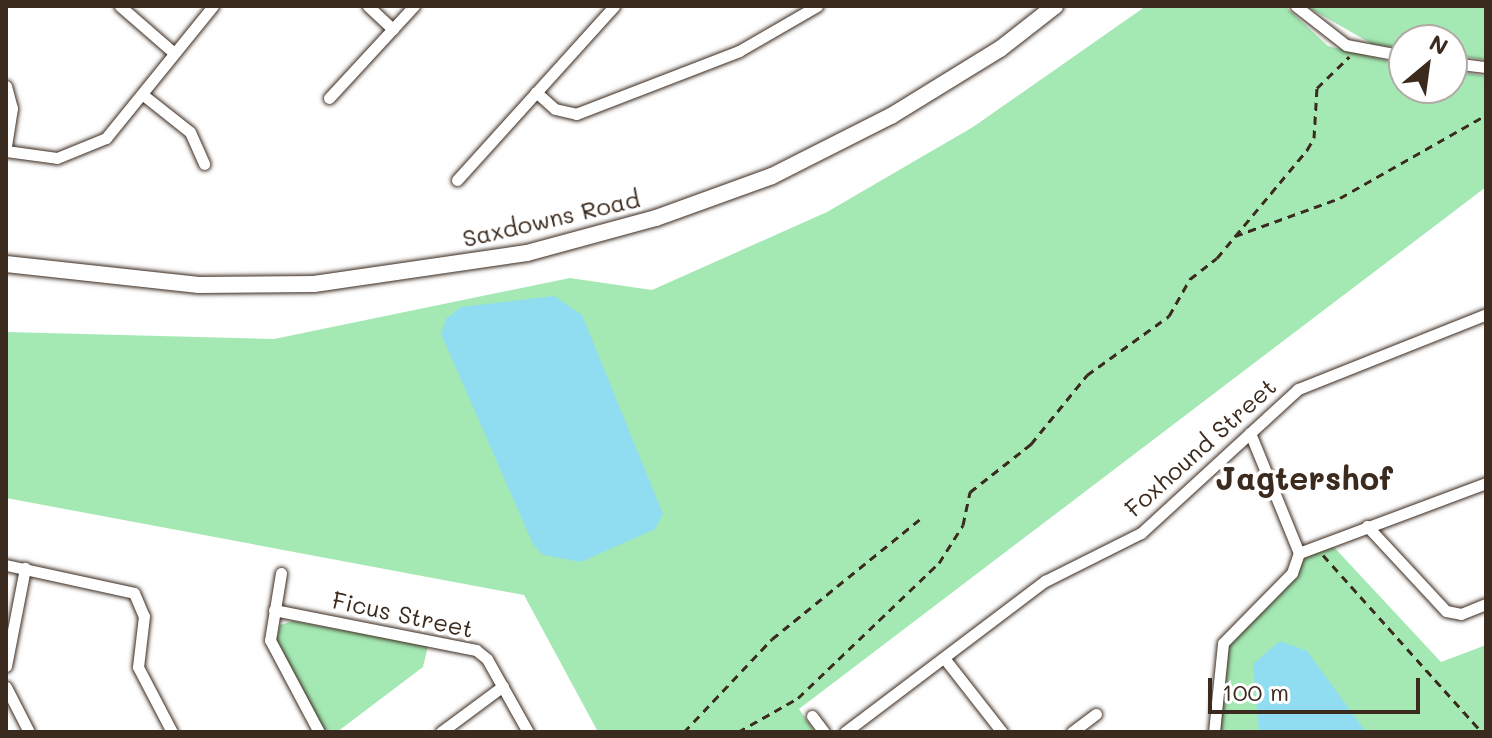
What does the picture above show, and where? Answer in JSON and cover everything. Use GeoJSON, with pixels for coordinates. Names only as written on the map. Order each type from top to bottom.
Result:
{"type":"FeatureCollection","features":[{"type":"Feature","properties":{"kind":"street"},"geometry":{"type":"LineString","coordinates":[[120,6],[174,53]]}},
{"type":"Feature","properties":{"kind":"street"},"geometry":{"type":"LineString","coordinates":[[6,86],[12,108],[6,149],[57,158],[96,144],[142,94],[213,6]]}},
{"type":"Feature","properties":{"kind":"street"},"geometry":{"type":"LineString","coordinates":[[368,6],[393,29]]}},
{"type":"Feature","properties":{"kind":"street"},"geometry":{"type":"LineString","coordinates":[[329,98],[414,6]]}},
{"type":"Feature","properties":{"kind":"street"},"geometry":{"type":"LineString","coordinates":[[457,180],[614,6]]}},
{"type":"Feature","properties":{"kind":"street"},"geometry":{"type":"LineString","coordinates":[[536,92],[555,109],[576,114],[739,51],[817,6]]}},
{"type":"Feature","properties":{"kind":"street","name":"Saxdowns Road"},"geometry":{"type":"LineString","coordinates":[[6,264],[199,285],[314,284],[527,253],[656,218],[772,176],[891,116],[1000,49],[1055,6]]}},
{"type":"Feature","properties":{"kind":"street"},"geometry":{"type":"LineString","coordinates":[[1296,6],[1323,33],[1358,49],[1388,54]]}},
{"type":"Feature","properties":{"kind":"street"},"geometry":{"type":"LineString","coordinates":[[142,94],[190,132],[204,164]]}},
{"type":"Feature","properties":{"kind":"street","name":"Foxhound Street"},"geometry":{"type":"LineString","coordinates":[[845,732],[1045,581],[1141,533],[1250,433],[1309,384],[1486,314]]}},
{"type":"Feature","properties":{"kind":"street"},"geometry":{"type":"LineString","coordinates":[[1214,732],[1223,643],[1292,573],[1299,553],[1250,433]]}},
{"type":"Feature","properties":{"kind":"street"},"geometry":{"type":"LineString","coordinates":[[1299,553],[1486,483]]}},
{"type":"Feature","properties":{"kind":"street"},"geometry":{"type":"LineString","coordinates":[[1367,526],[1446,611],[1461,614],[1486,604]]}},
{"type":"Feature","properties":{"kind":"street"},"geometry":{"type":"LineString","coordinates":[[6,565],[121,586],[140,599],[138,667],[172,732]]}},
{"type":"Feature","properties":{"kind":"street"},"geometry":{"type":"LineString","coordinates":[[6,666],[25,568]]}},
{"type":"Feature","properties":{"kind":"street"},"geometry":{"type":"LineString","coordinates":[[281,573],[272,644],[319,732]]}},
{"type":"Feature","properties":{"kind":"street","name":"Ficus Street"},"geometry":{"type":"LineString","coordinates":[[274,610],[470,648],[487,659],[528,732]]}},
{"type":"Feature","properties":{"kind":"street"},"geometry":{"type":"LineString","coordinates":[[944,658],[1002,732]]}},
{"type":"Feature","properties":{"kind":"street"},"geometry":{"type":"LineString","coordinates":[[441,732],[503,686]]}},
{"type":"Feature","properties":{"kind":"street"},"geometry":{"type":"LineString","coordinates":[[6,687],[26,731]]}},
{"type":"Feature","properties":{"kind":"street"},"geometry":{"type":"LineString","coordinates":[[1072,732],[1096,714]]}},
{"type":"Feature","properties":{"kind":"street"},"geometry":{"type":"LineString","coordinates":[[812,716],[824,732]]}},
{"type":"Feature","properties":{"kind":"path"},"geometry":{"type":"LineString","coordinates":[[738,732],[798,698],[939,563],[963,525],[970,492],[1031,444],[1087,375],[1169,316],[1190,279],[1235,236],[1307,150],[1314,138],[1317,88],[1358,49]]}},
{"type":"Feature","properties":{"kind":"path"},"geometry":{"type":"LineString","coordinates":[[1235,236],[1340,198],[1486,115]]}},
{"type":"Feature","properties":{"kind":"path"},"geometry":{"type":"LineString","coordinates":[[684,732],[772,639],[924,516]]}},
{"type":"Feature","properties":{"kind":"path"},"geometry":{"type":"LineString","coordinates":[[1315,546],[1482,732]]}},
{"type":"Feature","properties":{"kind":"green space"},"geometry":{"type":"Polygon","coordinates":[[[1146,6],[1285,6],[1328,46],[1388,61],[1388,104],[1468,104],[1468,73],[1486,76],[1486,187],[799,709],[815,732],[598,732],[524,595],[6,498],[6,332],[274,339],[570,278],[652,290],[827,212],[973,127],[1146,6]]]}},
{"type":"Feature","properties":{"kind":"green space"},"geometry":{"type":"Polygon","coordinates":[[[1306,6],[1486,6],[1486,60],[1468,57],[1468,24],[1388,24],[1388,46],[1372,44],[1306,6]]]}},
{"type":"Feature","properties":{"kind":"green space"},"geometry":{"type":"Polygon","coordinates":[[[1332,545],[1441,662],[1486,645],[1486,732],[1220,732],[1229,644],[1307,557],[1332,545]]]}},
{"type":"Feature","properties":{"kind":"green space"},"geometry":{"type":"Polygon","coordinates":[[[293,621],[428,646],[423,667],[337,732],[325,732],[276,642],[280,625],[293,621]]]}},
{"type":"Feature","properties":{"kind":"water"},"geometry":{"type":"Polygon","coordinates":[[[554,296],[582,315],[663,514],[655,529],[581,562],[543,555],[533,544],[441,334],[446,319],[461,307],[554,296]]]}},
{"type":"Feature","properties":{"kind":"water"},"geometry":{"type":"Polygon","coordinates":[[[1280,641],[1307,651],[1366,732],[1259,732],[1253,664],[1280,641]]]}},
{"type":"Feature","properties":{"kind":"district","name":"Jagtershof"},"geometry":{"type":"Point","coordinates":[1304,477]}}]}
